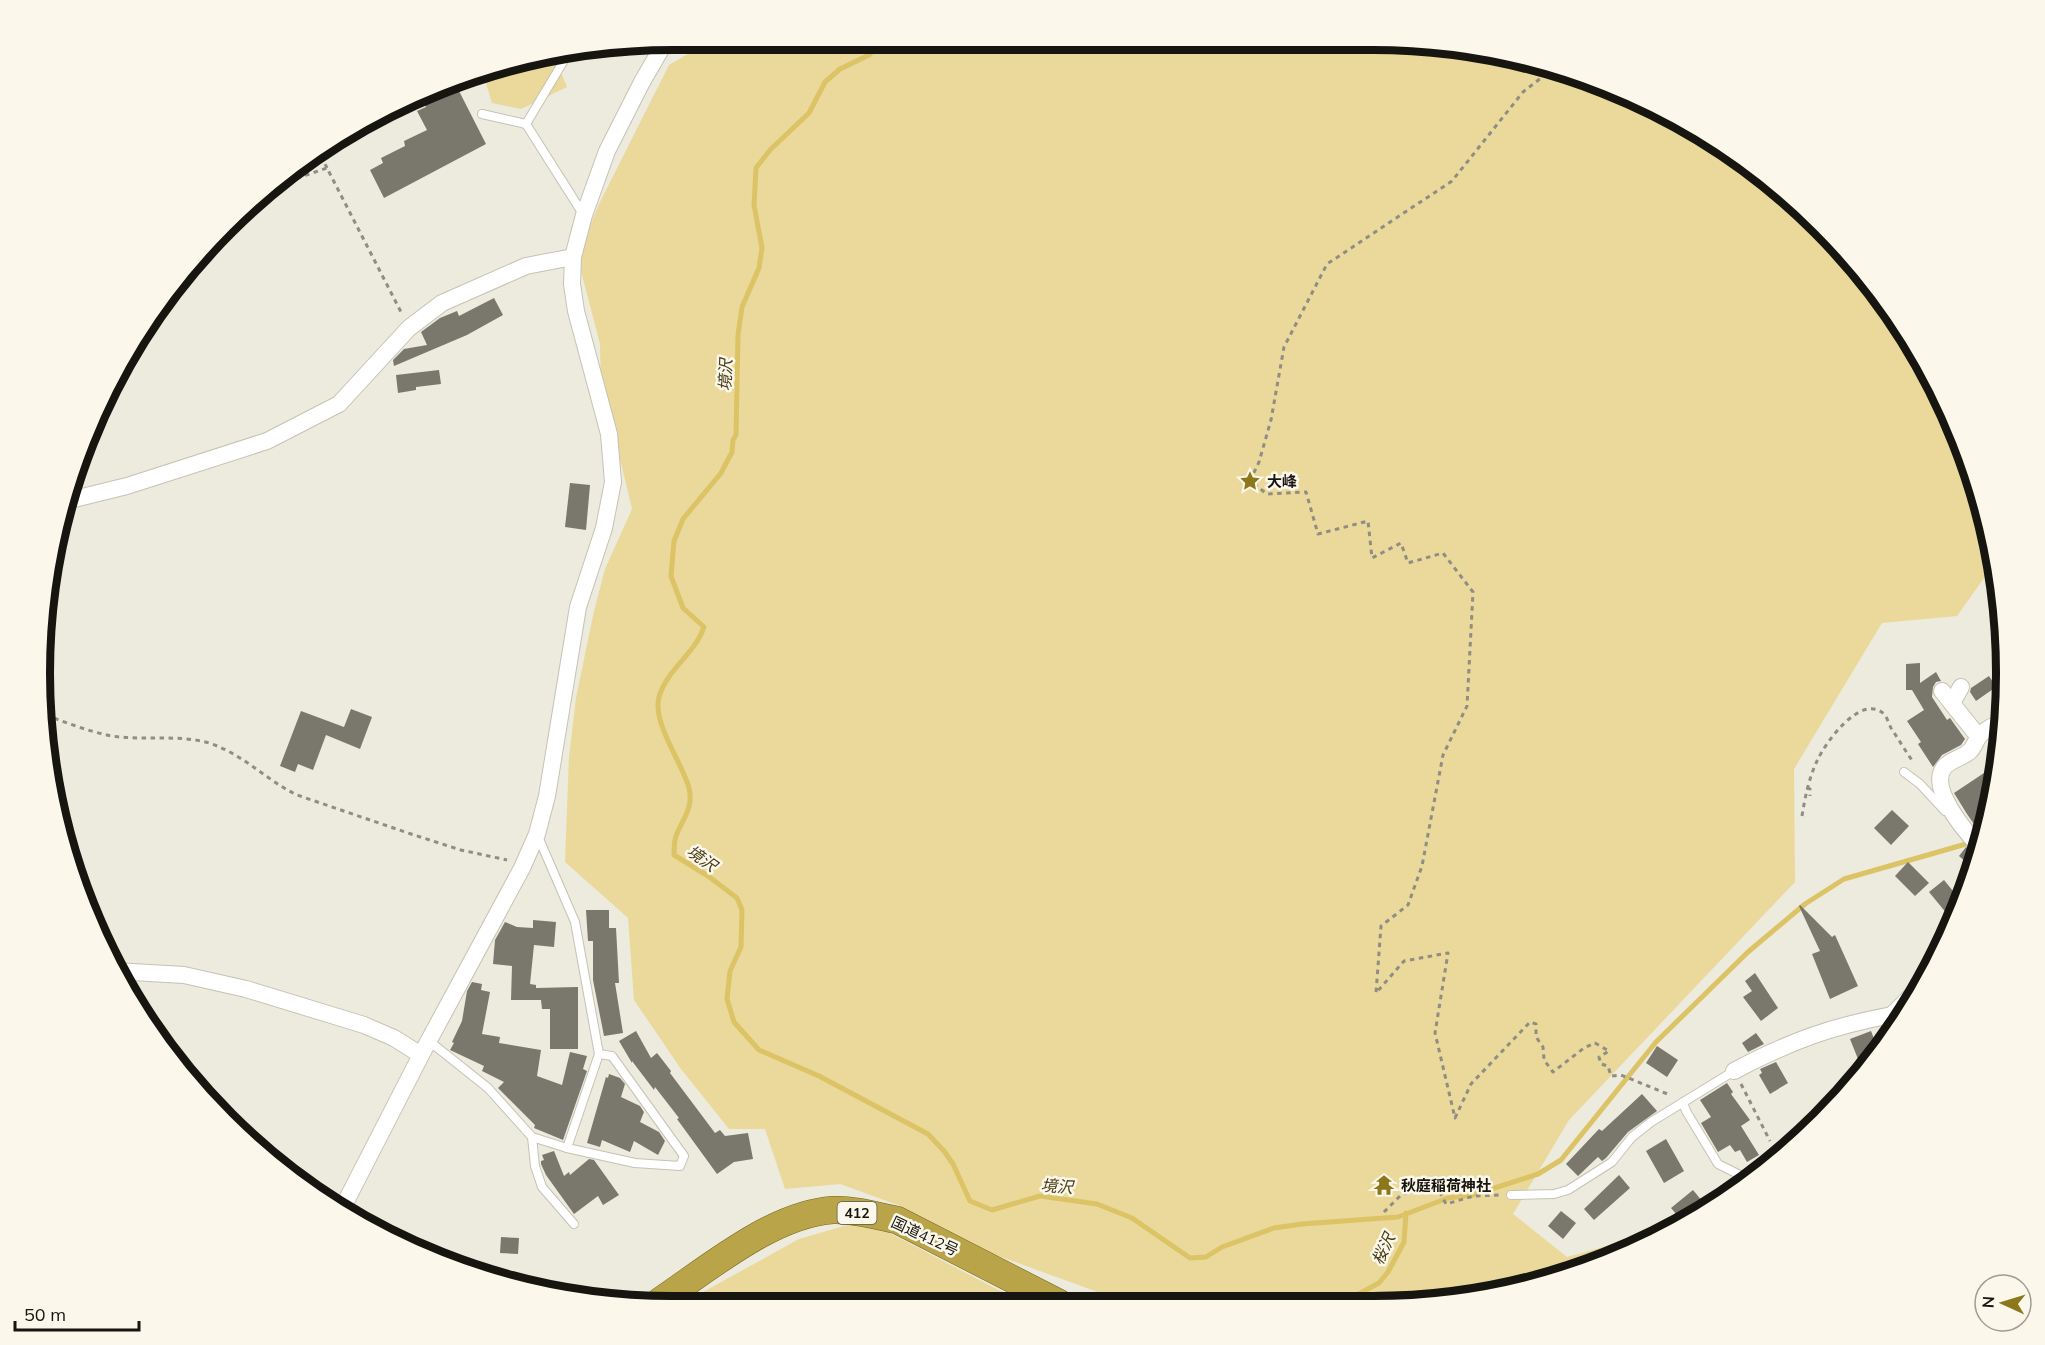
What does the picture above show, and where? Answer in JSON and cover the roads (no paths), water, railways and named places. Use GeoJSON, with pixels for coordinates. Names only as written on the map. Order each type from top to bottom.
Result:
{"type":"FeatureCollection","features":[{"type":"Feature","properties":{"kind":"highway","name":"国道412号"},"geometry":{"type":"LineString","coordinates":[[668,1296],[757,1236],[794,1218],[834,1210],[897,1220],[1045,1296]]}},
{"type":"Feature","properties":{"kind":"street"},"geometry":{"type":"LineString","coordinates":[[346,1203],[425,1048],[522,868],[537,834],[547,795],[578,607],[604,528],[613,482],[609,434],[576,310],[572,284],[573,257],[584,215],[607,151],[660,50]]}},
{"type":"Feature","properties":{"kind":"street"},"geometry":{"type":"LineString","coordinates":[[75,499],[127,486],[267,441],[339,404],[409,328],[442,303],[526,266],[573,257]]}},
{"type":"Feature","properties":{"kind":"street"},"geometry":{"type":"LineString","coordinates":[[1962,687],[1947,697],[1989,729],[1966,755],[1944,766],[1941,771],[1940,790],[1972,839]]}},
{"type":"Feature","properties":{"kind":"street"},"geometry":{"type":"LineString","coordinates":[[126,972],[184,975],[246,989],[364,1025],[425,1048]]}},
{"type":"Feature","properties":{"kind":"street"},"geometry":{"type":"LineString","coordinates":[[1734,1071],[1772,1050],[1838,1026],[1891,1020]]}},
{"type":"Feature","properties":{"kind":"lane"},"geometry":{"type":"LineString","coordinates":[[526,124],[565,59]]}},
{"type":"Feature","properties":{"kind":"lane"},"geometry":{"type":"LineString","coordinates":[[482,114],[526,124],[584,215]]}},
{"type":"Feature","properties":{"kind":"lane"},"geometry":{"type":"LineString","coordinates":[[1904,772],[1920,784],[1945,811],[1952,810]]}},
{"type":"Feature","properties":{"kind":"lane"},"geometry":{"type":"LineString","coordinates":[[537,834],[575,922],[599,1054],[567,1148]]}},
{"type":"Feature","properties":{"kind":"lane"},"geometry":{"type":"LineString","coordinates":[[425,1048],[488,1088],[532,1137],[567,1148],[635,1163],[680,1166],[684,1156],[612,1056],[599,1054]]}},
{"type":"Feature","properties":{"kind":"lane"},"geometry":{"type":"LineString","coordinates":[[1511,1195],[1554,1194],[1568,1190],[1612,1162],[1632,1137],[1679,1100],[1734,1071]]}},
{"type":"Feature","properties":{"kind":"lane"},"geometry":{"type":"LineString","coordinates":[[1679,1100],[1718,1164],[1741,1175]]}},
{"type":"Feature","properties":{"kind":"lane"},"geometry":{"type":"LineString","coordinates":[[532,1137],[535,1166],[542,1187],[574,1224]]}},
{"type":"Feature","properties":{"kind":"waterway","name":"境沢"},"geometry":{"type":"LineString","coordinates":[[874,50],[869,55],[840,69],[825,82],[809,113],[770,150],[756,168],[754,205],[762,248],[759,268],[742,307],[738,335],[736,435],[732,452],[721,473],[683,519],[674,541],[671,576],[683,608],[704,627],[700,637],[668,678],[659,697],[660,719],[690,795],[689,808],[675,838],[674,855],[708,876],[737,898],[742,910],[741,947],[730,971],[727,999],[734,1022],[759,1050],[819,1076],[928,1134],[953,1164],[970,1201],[992,1210],[1040,1196],[1097,1204],[1132,1218],[1190,1258],[1206,1257],[1222,1247],[1274,1228],[1398,1217],[1448,1198],[1473,1195],[1538,1174],[1561,1160],[1656,1042],[1748,952],[1805,904],[1844,879],[1971,842]]}},
{"type":"Feature","properties":{"kind":"waterway","name":"桜沢"},"geometry":{"type":"LineString","coordinates":[[1355,1296],[1379,1283],[1388,1272],[1404,1242],[1406,1213]]}},
{"type":"Feature","properties":{"kind":"place","name":"大峰"},"geometry":{"type":"Point","coordinates":[1250,481]}},
{"type":"Feature","properties":{"kind":"place","name":"秋庭稲荷神社"},"geometry":{"type":"Point","coordinates":[1384,1185]}}]}
